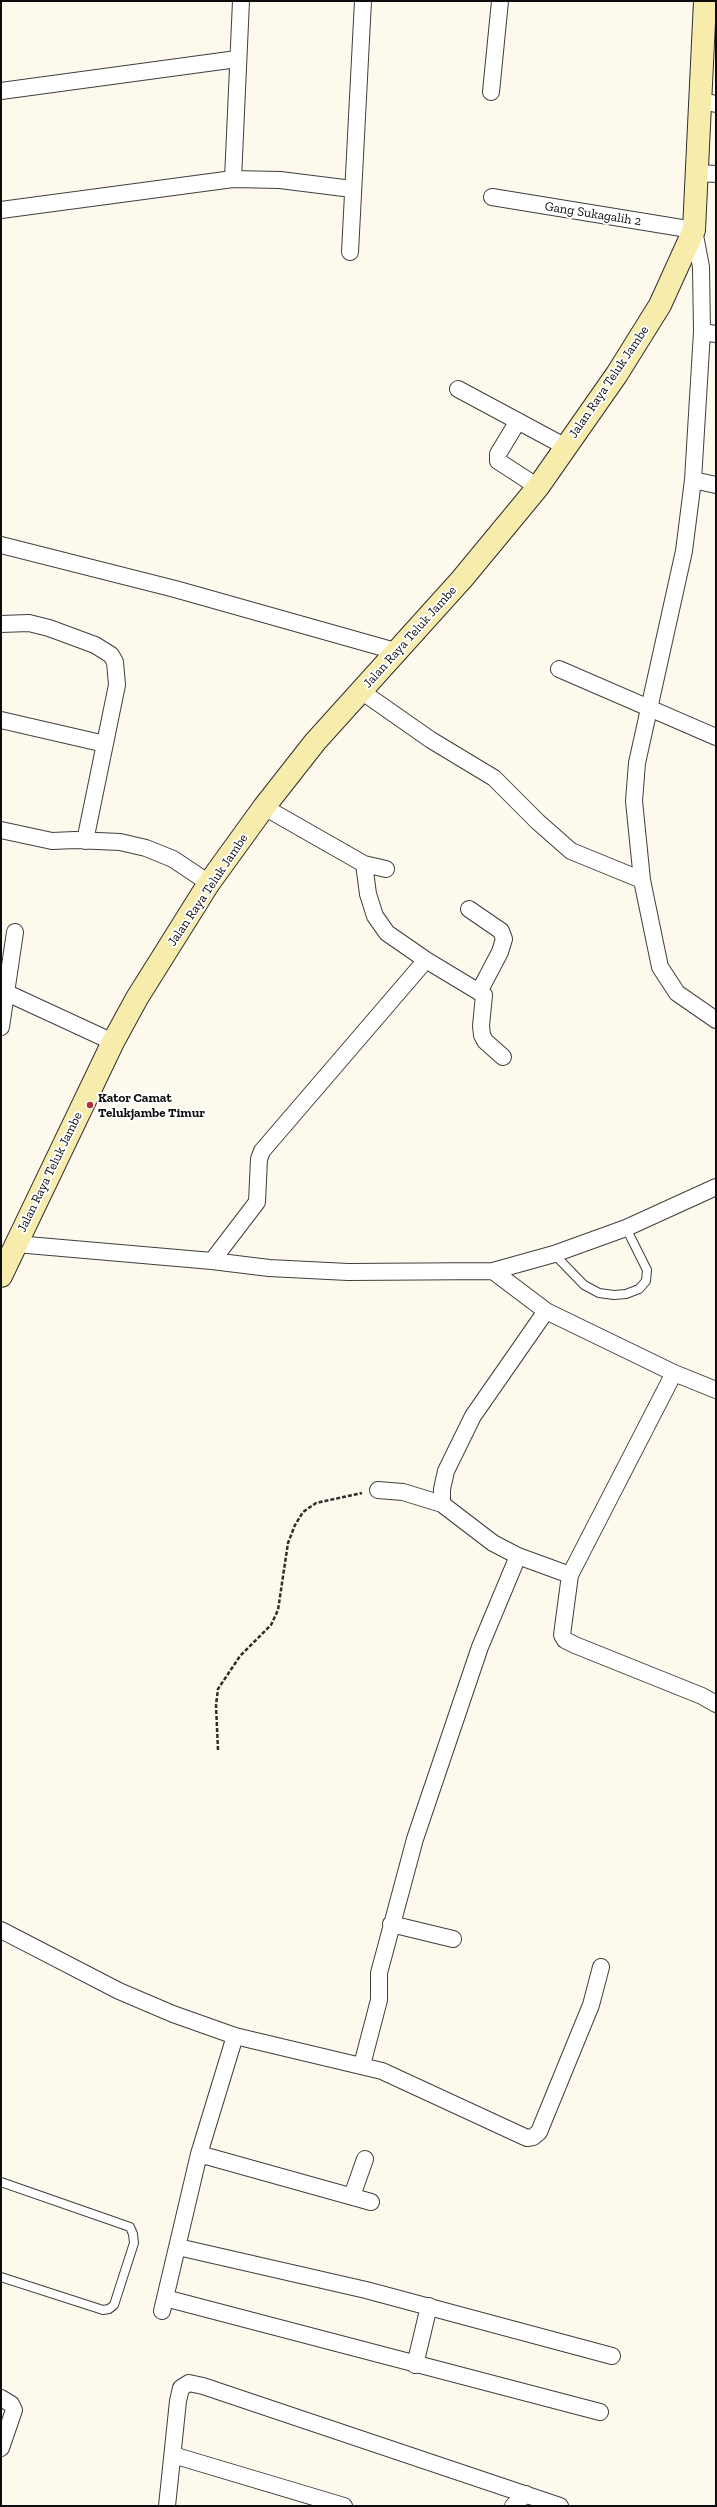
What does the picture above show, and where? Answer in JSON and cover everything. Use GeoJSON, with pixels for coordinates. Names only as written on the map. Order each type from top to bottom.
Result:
{"type":"FeatureCollection","features":[{"type":"Feature","properties":{"kind":"main road","name":"Jalan Raya Teluk Jambe"},"geometry":{"type":"LineString","coordinates":[[1,1276],[113,1042],[137,998],[210,884],[264,807],[315,742],[395,651],[462,579],[538,487],[660,305],[694,230],[706,173],[708,102],[706,1]]}},
{"type":"Feature","properties":{"kind":"street"},"geometry":{"type":"LineString","coordinates":[[233,180],[237,59],[241,1]]}},
{"type":"Feature","properties":{"kind":"street"},"geometry":{"type":"LineString","coordinates":[[350,252],[352,189],[363,1]]}},
{"type":"Feature","properties":{"kind":"street"},"geometry":{"type":"LineString","coordinates":[[491,92],[500,1]]}},
{"type":"Feature","properties":{"kind":"street"},"geometry":{"type":"LineString","coordinates":[[1,91],[237,59]]}},
{"type":"Feature","properties":{"kind":"street"},"geometry":{"type":"LineString","coordinates":[[1,210],[233,180],[280,180],[352,189]]}},
{"type":"Feature","properties":{"kind":"street","name":"Gang Sukagalih 2"},"geometry":{"type":"LineString","coordinates":[[492,197],[694,230]]}},
{"type":"Feature","properties":{"kind":"street"},"geometry":{"type":"LineString","coordinates":[[694,230],[701,267],[709,333],[684,551],[637,763],[634,802],[642,880],[660,967],[677,993],[716,1020]]}},
{"type":"Feature","properties":{"kind":"street"},"geometry":{"type":"LineString","coordinates":[[458,389],[566,447]]}},
{"type":"Feature","properties":{"kind":"street"},"geometry":{"type":"LineString","coordinates":[[518,421],[498,454],[498,462],[538,487]]}},
{"type":"Feature","properties":{"kind":"street"},"geometry":{"type":"LineString","coordinates":[[693,480],[716,485]]}},
{"type":"Feature","properties":{"kind":"street"},"geometry":{"type":"LineString","coordinates":[[1,545],[175,589],[395,651]]}},
{"type":"Feature","properties":{"kind":"street"},"geometry":{"type":"LineString","coordinates":[[1,624],[29,624],[49,628],[95,645],[111,655],[115,662],[117,685],[86,841]]}},
{"type":"Feature","properties":{"kind":"street"},"geometry":{"type":"LineString","coordinates":[[559,669],[716,737]]}},
{"type":"Feature","properties":{"kind":"street"},"geometry":{"type":"LineString","coordinates":[[361,691],[431,740],[494,778],[538,822],[571,851],[642,880]]}},
{"type":"Feature","properties":{"kind":"street"},"geometry":{"type":"LineString","coordinates":[[1,720],[105,744]]}},
{"type":"Feature","properties":{"kind":"street"},"geometry":{"type":"LineString","coordinates":[[264,807],[364,864],[386,869]]}},
{"type":"Feature","properties":{"kind":"street"},"geometry":{"type":"LineString","coordinates":[[1,830],[52,841],[120,842],[146,848],[173,859],[210,884]]}},
{"type":"Feature","properties":{"kind":"street"},"geometry":{"type":"LineString","coordinates":[[364,864],[368,894],[375,916],[387,933],[426,960],[484,995],[485,999],[481,1016],[482,1035],[485,1041],[503,1057]]}},
{"type":"Feature","properties":{"kind":"street"},"geometry":{"type":"LineString","coordinates":[[469,909],[501,931],[504,939],[500,952],[479,992]]}},
{"type":"Feature","properties":{"kind":"street"},"geometry":{"type":"LineString","coordinates":[[1,1027],[15,932]]}},
{"type":"Feature","properties":{"kind":"street"},"geometry":{"type":"LineString","coordinates":[[212,1261],[257,1202],[259,1159],[262,1151],[359,1041],[426,960]]}},
{"type":"Feature","properties":{"kind":"street"},"geometry":{"type":"LineString","coordinates":[[7,993],[113,1042]]}},
{"type":"Feature","properties":{"kind":"street"},"geometry":{"type":"LineString","coordinates":[[16,1244],[212,1261],[269,1268],[348,1272],[493,1271],[554,1254],[626,1228],[716,1188]]}},
{"type":"Feature","properties":{"kind":"street"},"geometry":{"type":"LineString","coordinates":[[493,1271],[546,1311],[674,1373],[716,1390]]}},
{"type":"Feature","properties":{"kind":"street"},"geometry":{"type":"LineString","coordinates":[[442,1504],[442,1489],[446,1471],[473,1416],[546,1311]]}},
{"type":"Feature","properties":{"kind":"street"},"geometry":{"type":"LineString","coordinates":[[674,1373],[570,1575],[562,1635],[565,1640],[702,1696],[716,1704]]}},
{"type":"Feature","properties":{"kind":"street"},"geometry":{"type":"LineString","coordinates":[[378,1490],[403,1492],[442,1504],[493,1543],[518,1556],[570,1575]]}},
{"type":"Feature","properties":{"kind":"street"},"geometry":{"type":"LineString","coordinates":[[362,2065],[379,2000],[379,1974],[391,1924],[415,1839],[455,1715],[480,1647],[518,1556]]}},
{"type":"Feature","properties":{"kind":"street"},"geometry":{"type":"LineString","coordinates":[[391,1924],[453,1939]]}},
{"type":"Feature","properties":{"kind":"street"},"geometry":{"type":"LineString","coordinates":[[1,1930],[119,1992],[235,2036],[362,2065],[382,2071],[527,2138],[533,2137],[538,2132],[591,2005],[601,1966]]}},
{"type":"Feature","properties":{"kind":"street"},"geometry":{"type":"LineString","coordinates":[[235,2036],[199,2154],[164,2305],[600,2412]]}},
{"type":"Feature","properties":{"kind":"street"},"geometry":{"type":"LineString","coordinates":[[199,2154],[371,2202]]}},
{"type":"Feature","properties":{"kind":"street"},"geometry":{"type":"LineString","coordinates":[[352,2196],[365,2159]]}},
{"type":"Feature","properties":{"kind":"street"},"geometry":{"type":"LineString","coordinates":[[178,2247],[366,2290],[612,2356]]}},
{"type":"Feature","properties":{"kind":"street"},"geometry":{"type":"LineString","coordinates":[[415,2366],[429,2306]]}},
{"type":"Feature","properties":{"kind":"street"},"geometry":{"type":"LineString","coordinates":[[167,2506],[178,2401],[181,2388],[189,2383],[204,2386],[560,2506]]}},
{"type":"Feature","properties":{"kind":"street"},"geometry":{"type":"LineString","coordinates":[[1,2398],[11,2404],[14,2410],[1,2448]]}},
{"type":"Feature","properties":{"kind":"street"},"geometry":{"type":"LineString","coordinates":[[173,2455],[344,2506]]}},
{"type":"Feature","properties":{"kind":"street"},"geometry":{"type":"LineString","coordinates":[[513,2506],[526,2494]]}},
{"type":"Feature","properties":{"kind":"lane"},"geometry":{"type":"LineString","coordinates":[[554,1254],[584,1285],[599,1293],[614,1295],[626,1294],[639,1289],[646,1281],[647,1275],[645,1262],[626,1228]]}},
{"type":"Feature","properties":{"kind":"lane"},"geometry":{"type":"LineString","coordinates":[[1,2182],[130,2227],[133,2234],[134,2243],[114,2305],[109,2309],[102,2310],[1,2277]]}},
{"type":"Feature","properties":{"kind":"path"},"geometry":{"type":"LineString","coordinates":[[218,1750],[216,1705],[218,1689],[224,1676],[240,1656],[271,1625],[278,1610],[288,1542],[303,1512],[316,1503],[378,1490]]}},
{"type":"Feature","properties":{"kind":"place","name":"Kator Camat Telukjambe Timur"},"geometry":{"type":"Point","coordinates":[90,1105]}}]}
